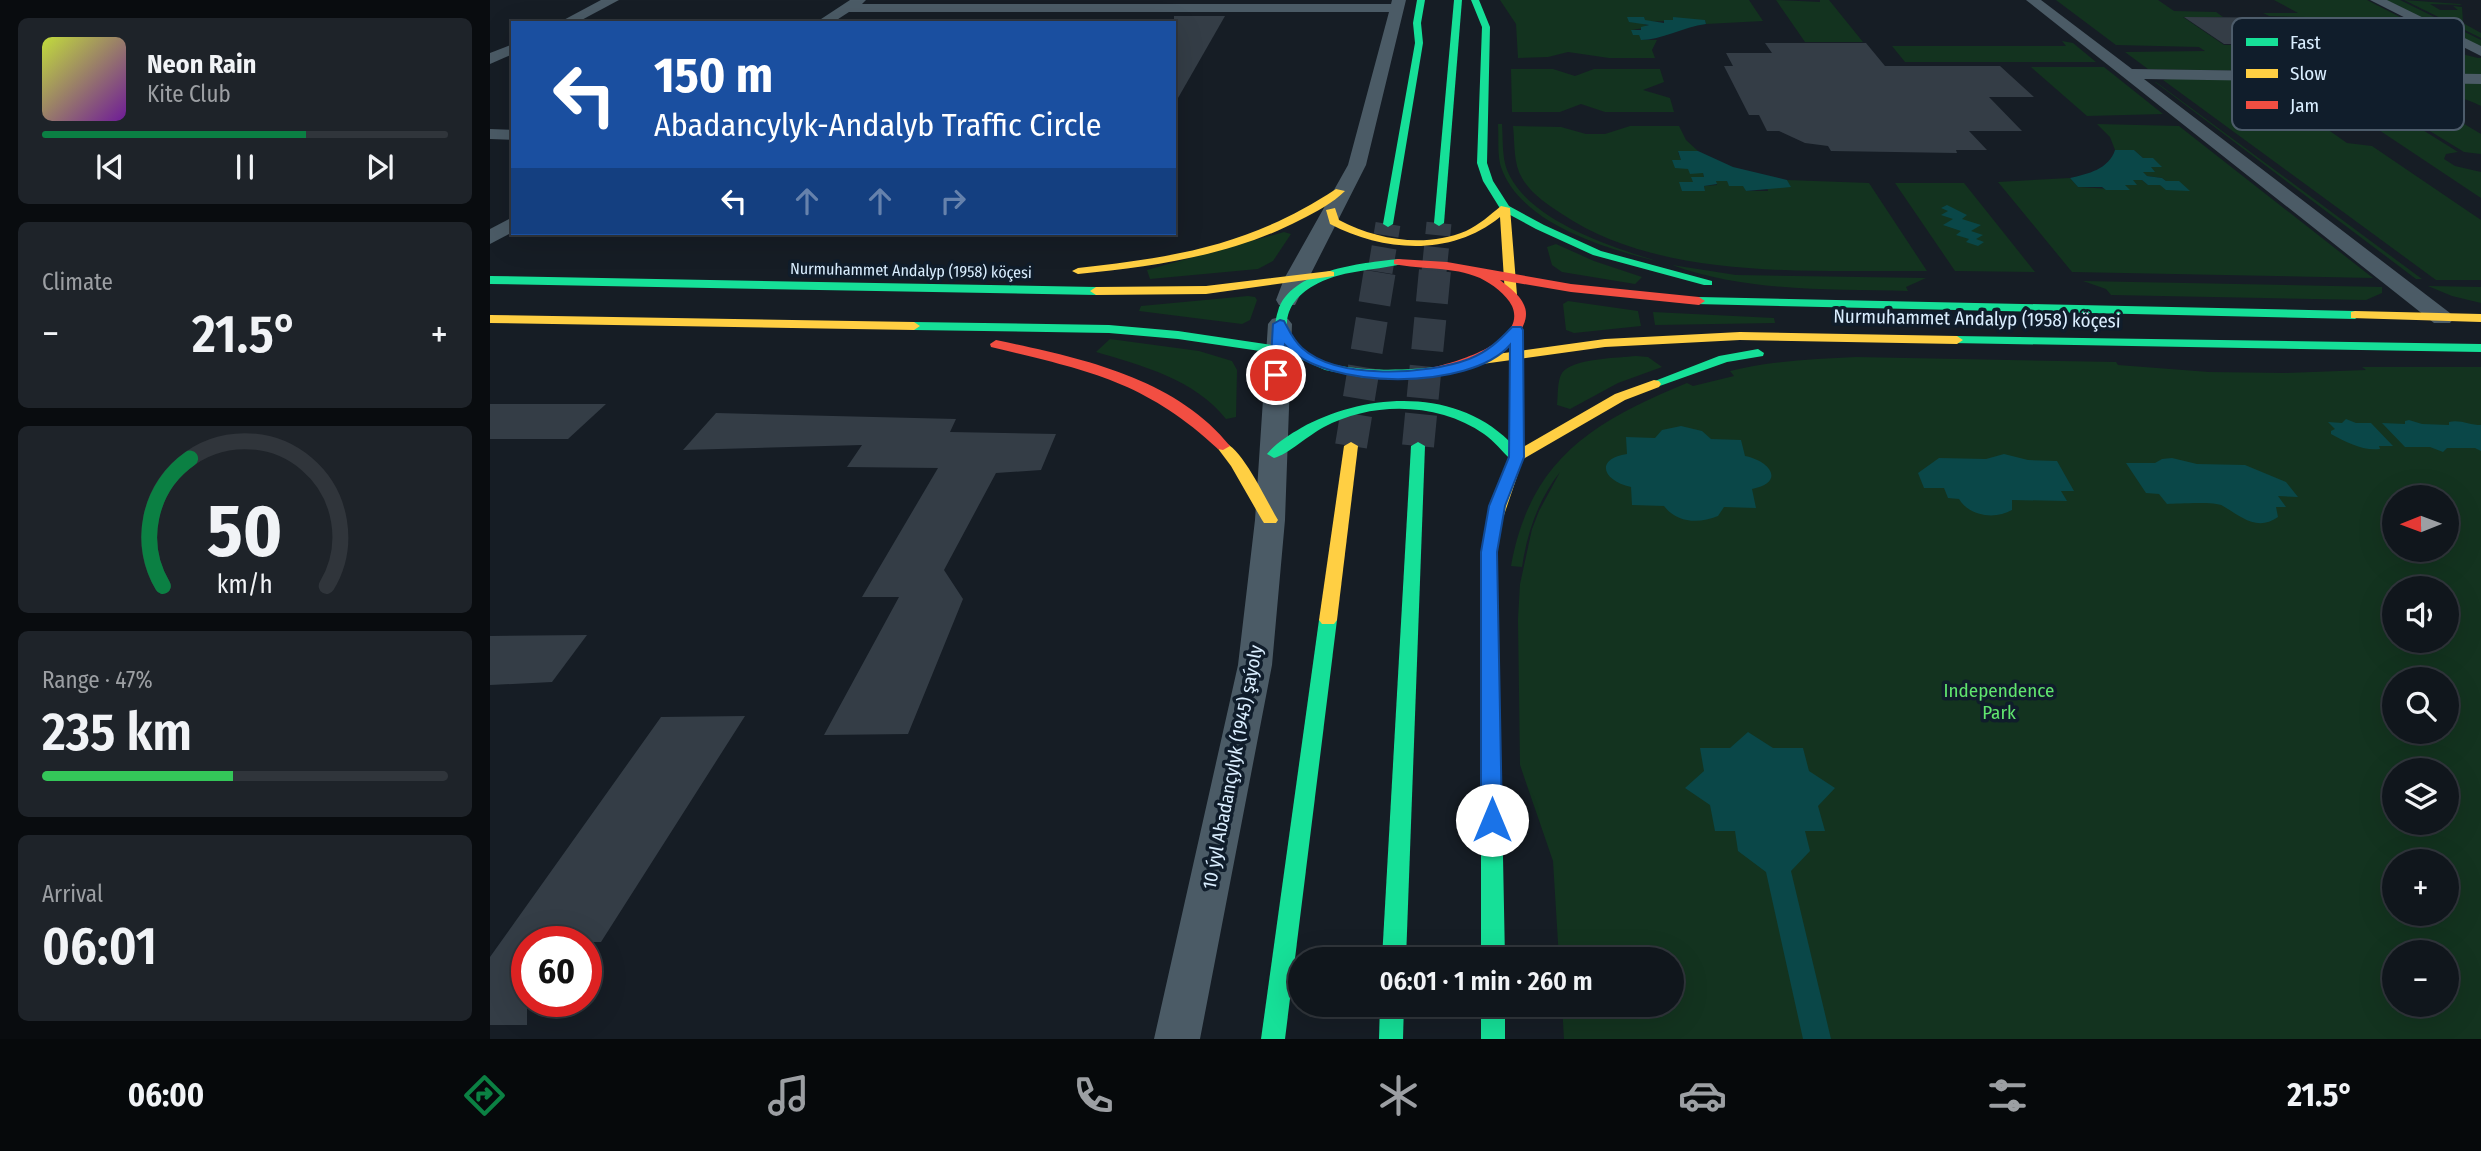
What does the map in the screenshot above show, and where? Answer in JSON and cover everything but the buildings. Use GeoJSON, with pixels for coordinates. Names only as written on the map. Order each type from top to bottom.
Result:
{"type":"FeatureCollection","features":[{"type":"Feature","properties":{"kind":"main road"},"geometry":{"type":"LineString","coordinates":[[1388,224],[1419,43],[1417,23],[1421,0]]}},
{"type":"Feature","properties":{"kind":"main road"},"geometry":{"type":"LineString","coordinates":[[1439,223],[1458,0]]}},
{"type":"Feature","properties":{"kind":"main road"},"geometry":{"type":"LineString","coordinates":[[1475,0],[1486,27],[1482,163],[1488,181],[1505,208],[1512,288],[1520,312],[1516,330],[1516,457],[1497,506],[1489,552],[1493,947]]}},
{"type":"Feature","properties":{"kind":"main road"},"geometry":{"type":"LineString","coordinates":[[1401,3],[1417,23]]}},
{"type":"Feature","properties":{"kind":"main road"},"geometry":{"type":"LineString","coordinates":[[1336,201],[1334,222],[1355,234],[1390,241],[1416,242],[1452,238],[1478,230],[1505,208]]}},
{"type":"Feature","properties":{"kind":"main road"},"geometry":{"type":"LineString","coordinates":[[919,287],[1127,265],[1241,244],[1336,201]]}},
{"type":"Feature","properties":{"kind":"main road"},"geometry":{"type":"LineString","coordinates":[[1505,208],[1566,240],[1656,271],[1730,287],[1866,307]]}},
{"type":"Feature","properties":{"kind":"main road","name":"Nurmuhammet Andalyp (1958) köçesi"},"geometry":{"type":"LineString","coordinates":[[490,280],[1135,292],[1206,290],[1331,274],[1363,266],[1398,262],[1433,263],[1476,273],[1512,288],[1674,299],[1866,307],[2481,318]]}},
{"type":"Feature","properties":{"kind":"main road"},"geometry":{"type":"LineString","coordinates":[[1286,331],[1304,287],[1331,274]]}},
{"type":"Feature","properties":{"kind":"main road"},"geometry":{"type":"LineString","coordinates":[[490,319],[1286,331],[1325,365],[1361,374],[1400,376],[1440,371],[1475,361],[1501,347],[1516,330]]}},
{"type":"Feature","properties":{"kind":"main road"},"geometry":{"type":"LineString","coordinates":[[880,325],[985,342],[1071,360],[1112,374],[1156,394],[1187,413],[1226,448],[1270,520]]}},
{"type":"Feature","properties":{"kind":"main road","name":"Nurmuhammet Andalyp (1958) köçesi"},"geometry":{"type":"LineString","coordinates":[[1475,361],[1642,340],[1740,336],[2481,348]]}},
{"type":"Feature","properties":{"kind":"main road"},"geometry":{"type":"LineString","coordinates":[[1516,457],[1620,397],[1689,370],[1724,359],[1866,337]]}},
{"type":"Feature","properties":{"kind":"main road"},"geometry":{"type":"LineString","coordinates":[[1274,454],[1288,439],[1329,416],[1350,410],[1392,406],[1428,409],[1462,418],[1485,429],[1516,457]]}},
{"type":"Feature","properties":{"kind":"main road"},"geometry":{"type":"LineString","coordinates":[[1273,1039],[1351,446]]}},
{"type":"Feature","properties":{"kind":"main road"},"geometry":{"type":"LineString","coordinates":[[1395,947],[1418,446]]}},
{"type":"Feature","properties":{"kind":"main road"},"geometry":{"type":"LineString","coordinates":[[1391,1039],[1392,1017]]}},
{"type":"Feature","properties":{"kind":"main road"},"geometry":{"type":"LineString","coordinates":[[1493,1017],[1493,1039]]}},
{"type":"Feature","properties":{"kind":"street"},"geometry":{"type":"LineString","coordinates":[[569,21],[612,0]]}},
{"type":"Feature","properties":{"kind":"street"},"geometry":{"type":"LineString","coordinates":[[825,21],[859,0]]}},
{"type":"Feature","properties":{"kind":"street"},"geometry":{"type":"LineString","coordinates":[[2033,0],[2442,318]]}},
{"type":"Feature","properties":{"kind":"street"},"geometry":{"type":"LineString","coordinates":[[2377,0],[2413,18]]}},
{"type":"Feature","properties":{"kind":"street"},"geometry":{"type":"LineString","coordinates":[[846,8],[985,4],[1401,3]]}},
{"type":"Feature","properties":{"kind":"street","name":"10 ýyl Abadançylyk (1945) şaýoly"},"geometry":{"type":"LineString","coordinates":[[1177,1039],[1255,665],[1286,331],[1295,279],[1357,166],[1401,3]]}},
{"type":"Feature","properties":{"kind":"street"},"geometry":{"type":"LineString","coordinates":[[2464,44],[2481,52]]}},
{"type":"Feature","properties":{"kind":"street"},"geometry":{"type":"LineString","coordinates":[[2128,74],[2232,75]]}},
{"type":"Feature","properties":{"kind":"street"},"geometry":{"type":"LineString","coordinates":[[490,134],[511,135]]}},
{"type":"Feature","properties":{"kind":"street"},"geometry":{"type":"LineString","coordinates":[[490,237],[511,224]]}},
{"type":"Feature","properties":{"kind":"green space"},"geometry":{"type":"Polygon","coordinates":[[[1500,0],[1749,0],[1763,21],[1706,24],[1705,20],[1639,22],[1650,27],[1632,30],[1642,40],[1657,40],[1652,50],[1655,58],[1609,58],[1568,52],[1548,57],[1518,58],[1516,24],[1500,0]]]}},
{"type":"Feature","properties":{"kind":"green space"},"geometry":{"type":"Polygon","coordinates":[[[1776,0],[1829,0],[1863,42],[1805,42],[1776,0]]]}},
{"type":"Feature","properties":{"kind":"green space"},"geometry":{"type":"Polygon","coordinates":[[[2056,0],[2158,0],[2174,11],[2216,12],[2223,17],[2183,17],[2224,45],[2232,45],[2232,71],[2148,69],[2125,52],[2205,51],[2199,47],[2116,45],[2056,0]]]}},
{"type":"Feature","properties":{"kind":"green space"},"geometry":{"type":"Polygon","coordinates":[[[2274,0],[2367,0],[2402,18],[2308,18],[2269,16],[2263,13],[2298,13],[2274,0]]]}},
{"type":"Feature","properties":{"kind":"green space"},"geometry":{"type":"Polygon","coordinates":[[[2386,0],[2400,0],[2436,18],[2422,18],[2386,0]]]}},
{"type":"Feature","properties":{"kind":"green space"},"geometry":{"type":"Polygon","coordinates":[[[2404,0],[2462,5],[2430,4],[2440,10],[2458,10],[2453,6],[2462,7],[2463,18],[2440,18],[2404,0]]]}},
{"type":"Feature","properties":{"kind":"green space"},"geometry":{"type":"Polygon","coordinates":[[[2464,24],[2481,33],[2481,38],[2464,30],[2464,24]]]}},
{"type":"Feature","properties":{"kind":"green space"},"geometry":{"type":"Polygon","coordinates":[[[2464,32],[2481,40],[2481,47],[2464,39],[2464,32]]]}},
{"type":"Feature","properties":{"kind":"green space"},"geometry":{"type":"Polygon","coordinates":[[[2062,41],[2073,43],[2096,62],[1905,62],[1892,46],[2066,46],[2062,41]]]}},
{"type":"Feature","properties":{"kind":"green space"},"geometry":{"type":"Polygon","coordinates":[[[2464,54],[2481,58],[2481,74],[2464,74],[2464,54]]]}},
{"type":"Feature","properties":{"kind":"green space"},"geometry":{"type":"Polygon","coordinates":[[[2031,67],[2104,67],[2163,114],[2087,116],[2031,67]]]}},
{"type":"Feature","properties":{"kind":"green space"},"geometry":{"type":"Polygon","coordinates":[[[1511,69],[1553,69],[1575,76],[1594,69],[1660,69],[1664,82],[1643,90],[1670,98],[1674,112],[1605,112],[1581,104],[1560,112],[1512,112],[1511,69]]]}},
{"type":"Feature","properties":{"kind":"green space"},"geometry":{"type":"Polygon","coordinates":[[[2232,78],[2232,130],[2328,130],[2347,143],[2372,146],[2481,220],[2481,280],[2436,280],[2163,80],[2232,78]]]}},
{"type":"Feature","properties":{"kind":"green space"},"geometry":{"type":"Polygon","coordinates":[[[2156,82],[2422,279],[2416,279],[2156,82]]]}},
{"type":"Feature","properties":{"kind":"green space"},"geometry":{"type":"Polygon","coordinates":[[[2464,82],[2481,82],[2481,106],[2464,99],[2464,82]]]}},
{"type":"Feature","properties":{"kind":"green space"},"geometry":{"type":"Polygon","coordinates":[[[1498,124],[1502,124],[1506,167],[1516,186],[1531,202],[1572,229],[1660,262],[1592,242],[1546,219],[1527,204],[1511,187],[1501,167],[1498,124]]]}},
{"type":"Feature","properties":{"kind":"green space"},"geometry":{"type":"Polygon","coordinates":[[[2097,124],[2179,126],[2373,278],[2072,272],[1998,182],[2070,178],[2078,187],[2128,190],[2124,185],[2132,180],[2142,180],[2148,185],[2179,181],[2147,176],[2142,172],[2150,167],[2161,167],[2134,150],[2115,150],[2110,137],[2097,124]]]}},
{"type":"Feature","properties":{"kind":"green space"},"geometry":{"type":"Polygon","coordinates":[[[2464,124],[2481,134],[2481,154],[2464,152],[2428,130],[2464,130],[2464,124]]]}},
{"type":"Feature","properties":{"kind":"green space"},"geometry":{"type":"Polygon","coordinates":[[[1513,126],[1561,127],[1586,134],[1605,134],[1630,126],[1679,126],[1686,140],[1698,151],[1678,152],[1687,166],[1703,173],[1704,177],[1692,178],[1705,190],[1704,186],[1717,185],[1715,181],[1727,181],[1730,186],[1744,186],[1746,191],[1768,191],[1767,187],[1790,186],[1787,180],[1869,183],[1927,271],[1738,267],[1690,261],[1644,251],[1601,236],[1562,214],[1526,184],[1517,166],[1513,126]]]}},
{"type":"Feature","properties":{"kind":"green space"},"geometry":{"type":"Polygon","coordinates":[[[2379,130],[2423,130],[2458,152],[2446,154],[2444,159],[2455,166],[2481,172],[2481,198],[2379,130]]]}},
{"type":"Feature","properties":{"kind":"green space"},"geometry":{"type":"Polygon","coordinates":[[[1895,183],[1964,183],[2035,272],[1955,271],[1895,183]]]}},
{"type":"Feature","properties":{"kind":"green space"},"geometry":{"type":"Polygon","coordinates":[[[1284,232],[1291,234],[1273,261],[1258,269],[1150,279],[1147,270],[1284,232]]]}},
{"type":"Feature","properties":{"kind":"green space"},"geometry":{"type":"Polygon","coordinates":[[[1556,244],[1594,261],[1642,277],[1635,284],[1562,272],[1552,265],[1547,247],[1556,244]]]}},
{"type":"Feature","properties":{"kind":"green space"},"geometry":{"type":"Polygon","coordinates":[[[1672,265],[1736,275],[1926,278],[1906,287],[1908,291],[1819,289],[1759,285],[1700,274],[1672,265]]]}},
{"type":"Feature","properties":{"kind":"green space"},"geometry":{"type":"Polygon","coordinates":[[[2083,281],[2382,287],[2382,293],[2366,300],[2111,295],[2106,289],[2083,281]]]}},
{"type":"Feature","properties":{"kind":"green space"},"geometry":{"type":"Polygon","coordinates":[[[2428,286],[2481,287],[2481,303],[2452,296],[2428,286]]]}},
{"type":"Feature","properties":{"kind":"green space"},"geometry":{"type":"Polygon","coordinates":[[[1248,296],[1257,300],[1250,320],[1242,324],[1139,311],[1141,306],[1248,296]]]}},
{"type":"Feature","properties":{"kind":"green space"},"geometry":{"type":"Polygon","coordinates":[[[1568,301],[1638,311],[1641,326],[1574,333],[1566,330],[1563,304],[1568,301]]]}},
{"type":"Feature","properties":{"kind":"green space"},"geometry":{"type":"Polygon","coordinates":[[[1653,312],[1774,318],[1775,323],[1655,325],[1653,312]]]}},
{"type":"Feature","properties":{"kind":"green space"},"geometry":{"type":"Polygon","coordinates":[[[1110,339],[1199,351],[1232,361],[1237,370],[1236,417],[1226,419],[1214,405],[1199,394],[1167,376],[1096,352],[1110,339]]]}},
{"type":"Feature","properties":{"kind":"green space"},"geometry":{"type":"Polygon","coordinates":[[[1648,357],[1662,367],[1618,383],[1570,409],[1557,405],[1559,380],[1568,368],[1608,358],[1648,357]]]}},
{"type":"Feature","properties":{"kind":"green space","name":"Independence Park"},"geometry":{"type":"Polygon","coordinates":[[[1856,357],[2116,362],[2118,365],[2209,372],[2286,373],[2366,370],[2362,367],[2481,367],[2481,1039],[1564,1039],[1563,1017],[1684,1017],[1684,947],[1558,947],[1553,861],[1520,765],[1518,619],[1520,584],[1532,529],[1560,472],[1545,494],[1535,517],[1522,567],[1511,566],[1520,529],[1533,498],[1551,471],[1571,449],[1595,429],[1654,397],[1687,383],[1693,386],[1734,376],[1730,371],[1808,360],[1856,357]]]}},
{"type":"Feature","properties":{"kind":"shaded area"},"geometry":{"type":"Polygon","coordinates":[[[1627,17],[1644,17],[1645,20],[1664,23],[1664,20],[1673,20],[1673,17],[1705,20],[1706,24],[1641,40],[1639,35],[1633,35],[1631,30],[1641,30],[1641,27],[1649,25],[1629,22],[1627,17]]]}},
{"type":"Feature","properties":{"kind":"shaded area"},"geometry":{"type":"Polygon","coordinates":[[[2115,150],[2134,150],[2143,158],[2153,158],[2162,167],[2151,167],[2155,172],[2143,172],[2147,176],[2179,181],[2190,191],[2166,190],[2160,185],[2148,185],[2142,180],[2133,180],[2137,185],[2125,185],[2130,190],[2078,187],[2070,178],[2103,166],[2115,150]]]}},
{"type":"Feature","properties":{"kind":"shaded area"},"geometry":{"type":"Polygon","coordinates":[[[1678,151],[1698,151],[1733,167],[1787,180],[1791,187],[1746,191],[1743,186],[1729,186],[1727,181],[1716,181],[1717,184],[1704,186],[1705,191],[1682,191],[1679,182],[1693,182],[1691,177],[1704,177],[1703,173],[1690,174],[1688,169],[1675,168],[1672,160],[1681,160],[1678,151]]]}},
{"type":"Feature","properties":{"kind":"shaded area"},"geometry":{"type":"Polygon","coordinates":[[[1947,205],[1967,215],[1962,219],[1981,225],[1971,231],[1983,235],[1976,239],[1984,242],[1978,246],[1966,242],[1969,239],[1956,235],[1961,231],[1943,225],[1953,219],[1941,215],[1948,211],[1941,208],[1947,205]]]}},
{"type":"Feature","properties":{"kind":"shaded area"},"geometry":{"type":"Polygon","coordinates":[[[2346,419],[2356,423],[2371,423],[2393,446],[2367,449],[2331,434],[2335,429],[2328,422],[2342,423],[2346,419]]]}},
{"type":"Feature","properties":{"kind":"shaded area"},"geometry":{"type":"Polygon","coordinates":[[[2405,421],[2422,424],[2449,425],[2449,422],[2457,421],[2481,425],[2481,451],[2475,448],[2447,448],[2443,452],[2430,447],[2405,447],[2382,423],[2405,424],[2405,421]]]}},
{"type":"Feature","properties":{"kind":"shaded area"},"geometry":{"type":"Polygon","coordinates":[[[1681,426],[1702,431],[1711,439],[1741,440],[1745,456],[1767,467],[1771,472],[1769,482],[1752,489],[1756,508],[1724,507],[1718,516],[1696,521],[1675,516],[1664,506],[1632,505],[1631,487],[1614,480],[1606,470],[1606,465],[1610,460],[1627,454],[1626,437],[1655,438],[1662,430],[1681,426]]]}},
{"type":"Feature","properties":{"kind":"shaded area"},"geometry":{"type":"Polygon","coordinates":[[[2004,454],[2028,460],[2057,461],[2074,491],[2061,491],[2067,501],[2012,500],[2012,510],[1998,515],[1983,515],[1963,505],[1959,499],[1948,498],[1944,488],[1924,488],[1918,473],[1939,458],[1986,459],[2004,454]]]}},
{"type":"Feature","properties":{"kind":"shaded area"},"geometry":{"type":"Polygon","coordinates":[[[2172,458],[2197,464],[2245,465],[2286,482],[2298,497],[2278,496],[2286,507],[2276,507],[2278,517],[2256,523],[2218,504],[2167,504],[2159,494],[2146,493],[2126,463],[2155,463],[2172,458]]]}},
{"type":"Feature","properties":{"kind":"shaded area"},"geometry":{"type":"Polygon","coordinates":[[[1748,732],[1773,748],[1803,748],[1809,771],[1835,788],[1818,806],[1825,831],[1805,831],[1810,851],[1791,871],[1831,1039],[1803,1039],[1766,872],[1738,851],[1735,831],[1715,831],[1710,805],[1685,788],[1704,771],[1700,748],[1730,748],[1748,732]]]}},
{"type":"Feature","properties":{"kind":"tunnel"},"geometry":{"type":"LineString","coordinates":[[1434,272],[1439,223]]}},
{"type":"Feature","properties":{"kind":"tunnel"},"geometry":{"type":"LineString","coordinates":[[1380,272],[1388,224]]}},
{"type":"Feature","properties":{"kind":"tunnel"},"geometry":{"type":"LineString","coordinates":[[1351,446],[1380,270]]}},
{"type":"Feature","properties":{"kind":"tunnel"},"geometry":{"type":"LineString","coordinates":[[1418,446],[1435,270]]}},
{"type":"Feature","properties":{"kind":"traffic: fast"},"geometry":{"type":"LineString","coordinates":[[1388,224],[1419,43],[1417,23],[1421,0]]}},
{"type":"Feature","properties":{"kind":"traffic: fast"},"geometry":{"type":"LineString","coordinates":[[1439,223],[1458,0]]}},
{"type":"Feature","properties":{"kind":"traffic: fast"},"geometry":{"type":"LineString","coordinates":[[1475,0],[1486,27],[1482,163],[1488,181],[1505,208],[1597,253],[1708,283]]}},
{"type":"Feature","properties":{"kind":"traffic: fast"},"geometry":{"type":"LineString","coordinates":[[1398,262],[1346,270],[1310,283],[1285,305],[1282,330],[1288,343],[1298,353],[1329,367],[1383,375],[1435,371]]}},
{"type":"Feature","properties":{"kind":"traffic: fast"},"geometry":{"type":"LineString","coordinates":[[490,280],[1096,291]]}},
{"type":"Feature","properties":{"kind":"traffic: fast"},"geometry":{"type":"LineString","coordinates":[[1699,301],[2355,315]]}},
{"type":"Feature","properties":{"kind":"traffic: fast"},"geometry":{"type":"LineString","coordinates":[[914,326],[1109,329],[1178,335],[1299,353]]}},
{"type":"Feature","properties":{"kind":"traffic: fast"},"geometry":{"type":"LineString","coordinates":[[1516,330],[1516,457]]}},
{"type":"Feature","properties":{"kind":"traffic: fast"},"geometry":{"type":"LineString","coordinates":[[1957,340],[2481,348]]}},
{"type":"Feature","properties":{"kind":"traffic: fast"},"geometry":{"type":"LineString","coordinates":[[1654,384],[1724,359],[1758,353]]}},
{"type":"Feature","properties":{"kind":"traffic: fast"},"geometry":{"type":"LineString","coordinates":[[1274,454],[1297,436],[1322,422],[1348,412],[1403,404],[1430,407],[1458,415],[1484,428],[1516,457]]}},
{"type":"Feature","properties":{"kind":"traffic: fast"},"geometry":{"type":"LineString","coordinates":[[1395,947],[1418,446]]}},
{"type":"Feature","properties":{"kind":"traffic: fast"},"geometry":{"type":"LineString","coordinates":[[1493,947],[1489,552],[1495,518]]}},
{"type":"Feature","properties":{"kind":"traffic: fast"},"geometry":{"type":"LineString","coordinates":[[1273,1039],[1328,620]]}},
{"type":"Feature","properties":{"kind":"traffic: fast"},"geometry":{"type":"LineString","coordinates":[[1391,1039],[1392,1017]]}},
{"type":"Feature","properties":{"kind":"traffic: fast"},"geometry":{"type":"LineString","coordinates":[[1493,1017],[1493,1039]]}},
{"type":"Feature","properties":{"kind":"traffic: slow"},"geometry":{"type":"LineString","coordinates":[[1078,271],[1182,257],[1247,240],[1310,211],[1340,191]]}},
{"type":"Feature","properties":{"kind":"traffic: slow"},"geometry":{"type":"LineString","coordinates":[[1505,208],[1511,295]]}},
{"type":"Feature","properties":{"kind":"traffic: slow"},"geometry":{"type":"LineString","coordinates":[[1331,210],[1334,222],[1349,230],[1382,240],[1419,243],[1454,239],[1470,233],[1505,208]]}},
{"type":"Feature","properties":{"kind":"traffic: slow"},"geometry":{"type":"LineString","coordinates":[[1096,291],[1206,290],[1330,274]]}},
{"type":"Feature","properties":{"kind":"traffic: slow"},"geometry":{"type":"LineString","coordinates":[[2355,315],[2481,318]]}},
{"type":"Feature","properties":{"kind":"traffic: slow"},"geometry":{"type":"LineString","coordinates":[[490,319],[914,326]]}},
{"type":"Feature","properties":{"kind":"traffic: slow"},"geometry":{"type":"LineString","coordinates":[[1475,361],[1605,343],[1740,336],[1957,340]]}},
{"type":"Feature","properties":{"kind":"traffic: slow"},"geometry":{"type":"LineString","coordinates":[[1495,518],[1516,457],[1620,397],[1654,384]]}},
{"type":"Feature","properties":{"kind":"traffic: slow"},"geometry":{"type":"LineString","coordinates":[[1223,446],[1238,465],[1270,520]]}},
{"type":"Feature","properties":{"kind":"traffic: slow"},"geometry":{"type":"LineString","coordinates":[[1328,620],[1351,446]]}},
{"type":"Feature","properties":{"kind":"traffic: jam"},"geometry":{"type":"LineString","coordinates":[[1398,262],[1447,266],[1483,275],[1513,297],[1520,312],[1517,327],[1507,340],[1472,361],[1435,371]]}},
{"type":"Feature","properties":{"kind":"traffic: jam"},"geometry":{"type":"LineString","coordinates":[[1477,273],[1571,288],[1699,301]]}},
{"type":"Feature","properties":{"kind":"traffic: jam"},"geometry":{"type":"LineString","coordinates":[[996,344],[1059,358],[1146,389],[1199,423],[1223,446]]}},
{"type":"Feature","properties":{"kind":"route"},"geometry":{"type":"LineString","coordinates":[[1276,375],[1280,324],[1283,336],[1299,353],[1325,365],[1361,374],[1400,376],[1440,371],[1475,361],[1501,347],[1516,330],[1516,457],[1497,506],[1489,552],[1492,820]]}}]}
